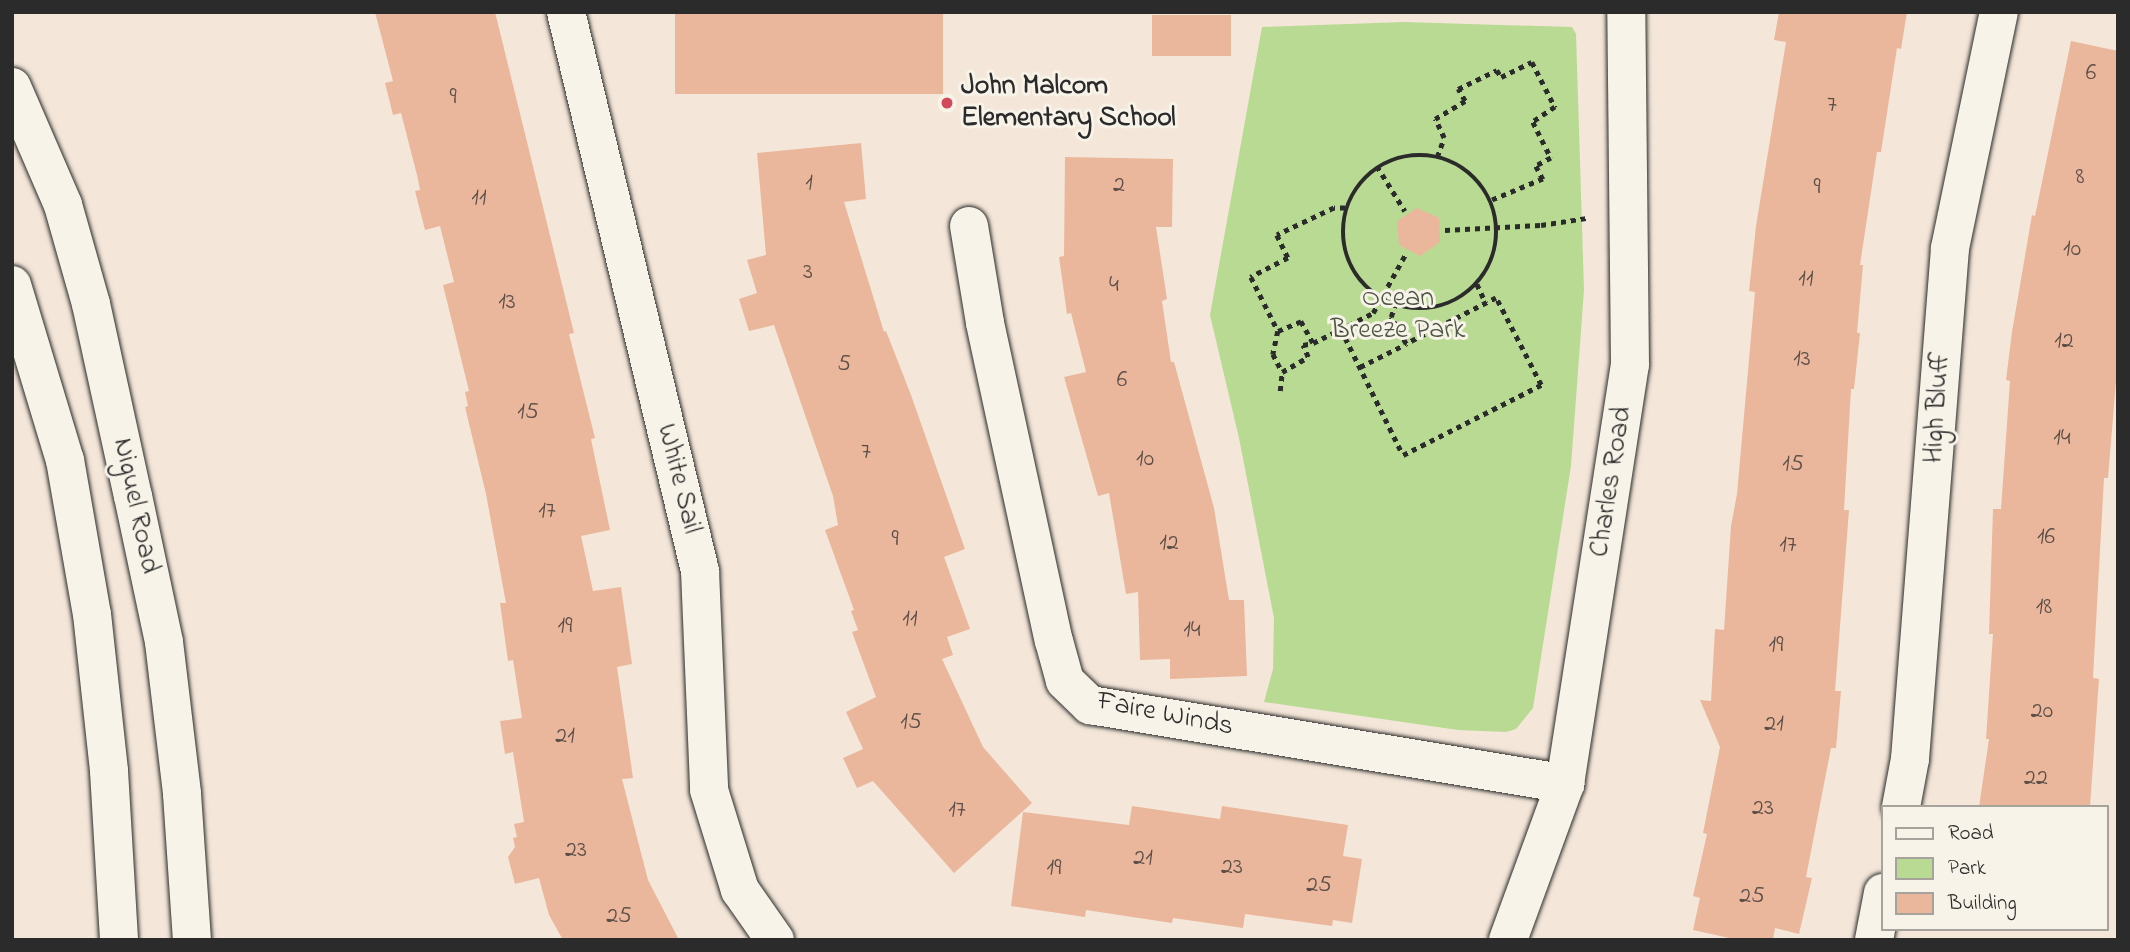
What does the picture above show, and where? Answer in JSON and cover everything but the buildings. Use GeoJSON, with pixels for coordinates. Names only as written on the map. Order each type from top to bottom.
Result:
{"type":"FeatureCollection","features":[{"type":"Feature","properties":{"kind":"street","name":"White Sail"},"geometry":{"type":"LineString","coordinates":[[566,12],[701,571],[709,790],[740,890],[775,940]]}},
{"type":"Feature","properties":{"kind":"street","name":"Charles Road"},"geometry":{"type":"LineString","coordinates":[[1508,940],[1565,784],[1630,365],[1626,12]]}},
{"type":"Feature","properties":{"kind":"street","name":"High Bluff"},"geometry":{"type":"LineString","coordinates":[[1901,805],[1910,759],[1950,248],[1999,12]]}},
{"type":"Feature","properties":{"kind":"street","name":"Niguel Road"},"geometry":{"type":"LineString","coordinates":[[12,86],[63,205],[91,304],[134,496],[164,642],[183,794],[192,940]]}},
{"type":"Feature","properties":{"kind":"street","name":"Faire Winds"},"geometry":{"type":"LineString","coordinates":[[969,226],[985,323],[1054,640],[1065,681],[1090,705],[1565,784]]}},
{"type":"Feature","properties":{"kind":"street","name":"Niguel Road"},"geometry":{"type":"LineString","coordinates":[[12,285],[65,460],[92,614],[109,771],[119,940]]}},
{"type":"Feature","properties":{"kind":"street"},"geometry":{"type":"LineString","coordinates":[[1874,940],[1882,898]]}},
{"type":"Feature","properties":{"kind":"path"},"geometry":{"type":"LineString","coordinates":[[1437,157],[1444,138],[1435,119],[1465,102],[1458,89],[1497,70],[1501,77],[1532,62],[1555,107],[1533,121],[1551,158],[1536,166],[1543,179],[1492,200]]}},
{"type":"Feature","properties":{"kind":"path"},"geometry":{"type":"LineString","coordinates":[[1402,155],[1437,157],[1455,162],[1476,178],[1492,200],[1498,226],[1496,251],[1477,284],[1449,304],[1425,309],[1395,305],[1383,300],[1360,282],[1347,261],[1341,235],[1345,208],[1357,184],[1377,166],[1402,155]]}},
{"type":"Feature","properties":{"kind":"path"},"geometry":{"type":"LineString","coordinates":[[1377,166],[1405,211]]}},
{"type":"Feature","properties":{"kind":"path"},"geometry":{"type":"LineString","coordinates":[[1280,391],[1282,372],[1273,354],[1278,331],[1251,277],[1288,258],[1277,235],[1334,208],[1345,208]]}},
{"type":"Feature","properties":{"kind":"path"},"geometry":{"type":"LineString","coordinates":[[1446,230],[1587,218]]}},
{"type":"Feature","properties":{"kind":"path"},"geometry":{"type":"LineString","coordinates":[[1282,372],[1308,356],[1303,345],[1313,343],[1373,313],[1383,300],[1405,255]]}},
{"type":"Feature","properties":{"kind":"path"},"geometry":{"type":"LineString","coordinates":[[1477,284],[1486,303]]}},
{"type":"Feature","properties":{"kind":"path"},"geometry":{"type":"LineString","coordinates":[[1341,329],[1403,455],[1541,385],[1496,298],[1360,367]]}},
{"type":"Feature","properties":{"kind":"path"},"geometry":{"type":"LineString","coordinates":[[1395,305],[1391,317],[1406,344]]}},
{"type":"Feature","properties":{"kind":"path"},"geometry":{"type":"LineString","coordinates":[[1278,331],[1301,321],[1313,343]]}},
{"type":"Feature","properties":{"kind":"green space","name":"Ocean Breeze Park"},"geometry":{"type":"Polygon","coordinates":[[[1404,22],[1572,27],[1576,34],[1584,290],[1571,466],[1533,708],[1516,729],[1506,732],[1458,730],[1264,702],[1273,669],[1274,618],[1239,438],[1210,315],[1262,27],[1404,22]]]}},
{"type":"Feature","properties":{"kind":"place","name":"John Malcom Elementary School"},"geometry":{"type":"Point","coordinates":[947,103]}}]}
